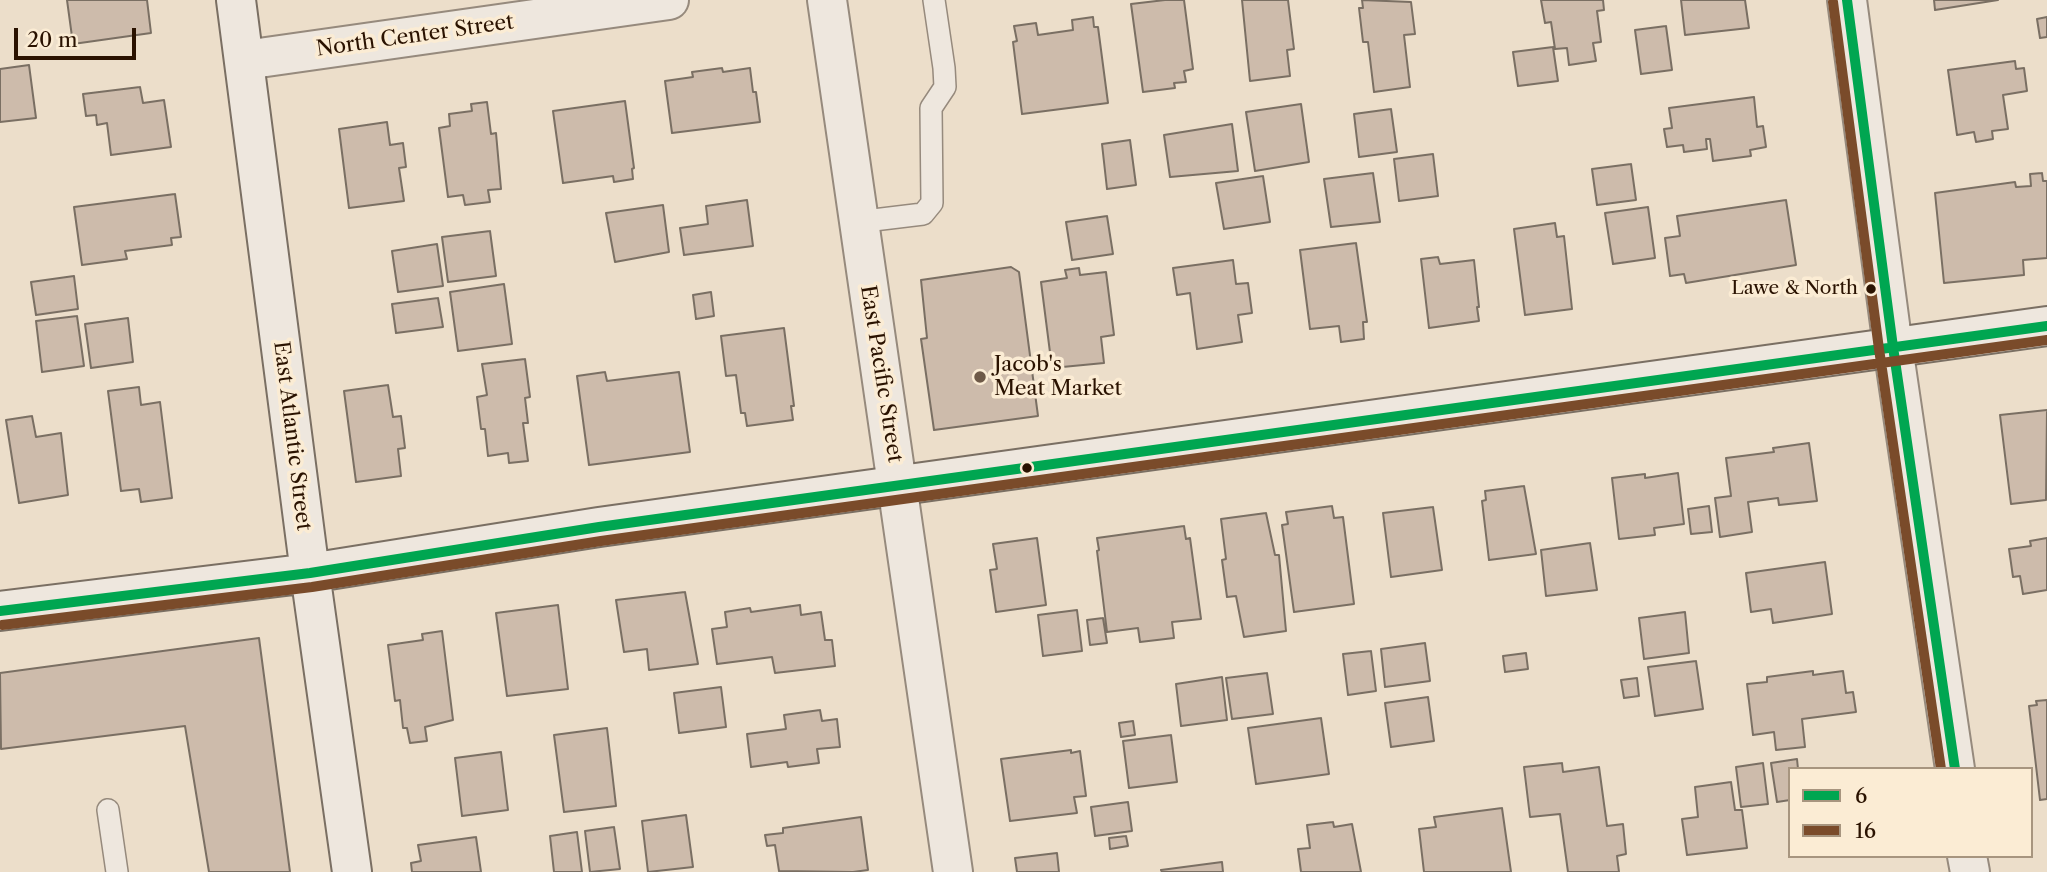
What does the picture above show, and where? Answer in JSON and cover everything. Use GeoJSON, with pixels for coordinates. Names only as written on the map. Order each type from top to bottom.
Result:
{"type":"FeatureCollection","features":[{"type":"Feature","properties":{"kind":"street","name":"East Atlantic Street"},"geometry":{"type":"LineString","coordinates":[[236,0],[310,573],[352,872]]}},
{"type":"Feature","properties":{"kind":"street","name":"North Center Street"},"geometry":{"type":"LineString","coordinates":[[244,60],[669,0]]}},
{"type":"Feature","properties":{"kind":"street","name":"East Pacific Street"},"geometry":{"type":"LineString","coordinates":[[827,0],[953,872]]}},
{"type":"Feature","properties":{"kind":"street"},"geometry":{"type":"LineString","coordinates":[[1847,0],[1893,347],[1955,767]]}},
{"type":"Feature","properties":{"kind":"street"},"geometry":{"type":"LineString","coordinates":[[0,611],[310,573],[599,527],[2047,326]]}},
{"type":"Feature","properties":{"kind":"lane"},"geometry":{"type":"LineString","coordinates":[[857,222],[923,214],[932,203],[931,108],[945,87],[934,0]]}},
{"type":"Feature","properties":{"kind":"lane"},"geometry":{"type":"LineString","coordinates":[[108,810],[117,872]]}},
{"type":"Feature","properties":{"kind":"building"},"geometry":{"type":"Polygon","coordinates":[[[67,0],[147,0],[151,33],[73,44],[67,0]]]}},
{"type":"Feature","properties":{"kind":"building"},"geometry":{"type":"Polygon","coordinates":[[[1184,0],[1193,69],[1184,71],[1186,82],[1174,83],[1175,88],[1143,92],[1131,4],[1184,0]]]}},
{"type":"Feature","properties":{"kind":"building"},"geometry":{"type":"Polygon","coordinates":[[[1242,0],[1288,0],[1294,49],[1287,50],[1290,76],[1250,81],[1242,0]]]}},
{"type":"Feature","properties":{"kind":"building"},"geometry":{"type":"Polygon","coordinates":[[[1362,0],[1411,2],[1415,34],[1404,35],[1410,87],[1374,92],[1368,42],[1363,42],[1359,8],[1363,8],[1362,0]]]}},
{"type":"Feature","properties":{"kind":"building"},"geometry":{"type":"Polygon","coordinates":[[[1541,0],[1603,0],[1604,10],[1597,11],[1601,42],[1593,43],[1596,61],[1569,65],[1567,48],[1555,49],[1551,22],[1545,23],[1541,0]]]}},
{"type":"Feature","properties":{"kind":"building"},"geometry":{"type":"Polygon","coordinates":[[[1681,0],[1745,0],[1749,28],[1685,35],[1681,0]]]}},
{"type":"Feature","properties":{"kind":"building"},"geometry":{"type":"Polygon","coordinates":[[[1934,0],[1998,0],[1935,10],[1934,0]]]}},
{"type":"Feature","properties":{"kind":"building"},"geometry":{"type":"Polygon","coordinates":[[[1093,17],[1094,27],[1098,27],[1108,103],[1022,114],[1013,42],[1017,41],[1014,26],[1036,23],[1038,35],[1073,30],[1072,20],[1093,17]]]}},
{"type":"Feature","properties":{"kind":"building"},"geometry":{"type":"Polygon","coordinates":[[[2047,17],[2047,37],[2040,38],[2037,19],[2047,17]]]}},
{"type":"Feature","properties":{"kind":"building"},"geometry":{"type":"Polygon","coordinates":[[[1666,26],[1672,70],[1641,74],[1635,30],[1666,26]]]}},
{"type":"Feature","properties":{"kind":"building"},"geometry":{"type":"Polygon","coordinates":[[[1553,47],[1558,81],[1518,86],[1513,52],[1553,47]]]}},
{"type":"Feature","properties":{"kind":"building"},"geometry":{"type":"Polygon","coordinates":[[[2015,61],[2016,69],[2024,68],[2027,91],[2003,95],[2008,129],[1992,131],[1993,139],[1976,142],[1974,132],[1957,135],[1948,70],[2015,61]]]}},
{"type":"Feature","properties":{"kind":"building"},"geometry":{"type":"Polygon","coordinates":[[[29,65],[36,118],[0,122],[0,69],[29,65]]]}},
{"type":"Feature","properties":{"kind":"building"},"geometry":{"type":"Polygon","coordinates":[[[722,68],[723,72],[750,68],[760,122],[672,133],[665,81],[693,77],[692,72],[722,68]]]}},
{"type":"Feature","properties":{"kind":"building"},"geometry":{"type":"Polygon","coordinates":[[[140,87],[143,103],[164,100],[171,147],[111,155],[107,123],[97,125],[96,115],[86,116],[83,94],[140,87]]]}},
{"type":"Feature","properties":{"kind":"building"},"geometry":{"type":"Polygon","coordinates":[[[1754,97],[1757,127],[1763,126],[1766,147],[1750,150],[1751,156],[1713,161],[1710,139],[1706,139],[1707,149],[1684,152],[1683,145],[1667,147],[1664,129],[1672,128],[1669,108],[1754,97]]]}},
{"type":"Feature","properties":{"kind":"building"},"geometry":{"type":"Polygon","coordinates":[[[625,101],[634,168],[633,179],[614,182],[613,176],[563,183],[553,111],[625,101]]]}},
{"type":"Feature","properties":{"kind":"building"},"geometry":{"type":"Polygon","coordinates":[[[487,102],[491,134],[496,133],[501,189],[488,190],[490,202],[465,205],[463,195],[448,197],[439,128],[450,126],[449,114],[472,111],[471,104],[487,102]]]}},
{"type":"Feature","properties":{"kind":"building"},"geometry":{"type":"Polygon","coordinates":[[[1301,104],[1309,162],[1255,171],[1246,112],[1301,104]]]}},
{"type":"Feature","properties":{"kind":"building"},"geometry":{"type":"Polygon","coordinates":[[[1391,109],[1397,152],[1359,157],[1354,114],[1391,109]]]}},
{"type":"Feature","properties":{"kind":"building"},"geometry":{"type":"Polygon","coordinates":[[[387,122],[390,145],[403,143],[406,167],[399,168],[404,201],[349,208],[339,129],[387,122]]]}},
{"type":"Feature","properties":{"kind":"building"},"geometry":{"type":"Polygon","coordinates":[[[1232,124],[1238,171],[1170,177],[1164,135],[1232,124]]]}},
{"type":"Feature","properties":{"kind":"building"},"geometry":{"type":"Polygon","coordinates":[[[1130,140],[1136,185],[1107,189],[1102,144],[1130,140]]]}},
{"type":"Feature","properties":{"kind":"building"},"geometry":{"type":"Polygon","coordinates":[[[1433,154],[1438,196],[1399,201],[1394,159],[1433,154]]]}},
{"type":"Feature","properties":{"kind":"building"},"geometry":{"type":"Polygon","coordinates":[[[1631,164],[1636,200],[1597,205],[1592,169],[1631,164]]]}},
{"type":"Feature","properties":{"kind":"building"},"geometry":{"type":"Polygon","coordinates":[[[1373,173],[1380,222],[1331,227],[1324,179],[1373,173]]]}},
{"type":"Feature","properties":{"kind":"building"},"geometry":{"type":"Polygon","coordinates":[[[2042,173],[2043,181],[2047,181],[2047,258],[2023,260],[2024,275],[1944,283],[1935,193],[2015,182],[2016,187],[2031,186],[2030,174],[2042,173]]]}},
{"type":"Feature","properties":{"kind":"building"},"geometry":{"type":"Polygon","coordinates":[[[1263,176],[1270,222],[1224,229],[1216,183],[1263,176]]]}},
{"type":"Feature","properties":{"kind":"building"},"geometry":{"type":"Polygon","coordinates":[[[175,194],[181,237],[171,238],[172,245],[125,251],[127,259],[82,265],[74,207],[175,194]]]}},
{"type":"Feature","properties":{"kind":"building"},"geometry":{"type":"Polygon","coordinates":[[[747,200],[753,246],[684,255],[680,228],[708,224],[706,206],[747,200]]]}},
{"type":"Feature","properties":{"kind":"building"},"geometry":{"type":"Polygon","coordinates":[[[1786,200],[1796,265],[1686,283],[1684,274],[1670,276],[1665,238],[1680,236],[1677,216],[1786,200]]]}},
{"type":"Feature","properties":{"kind":"building"},"geometry":{"type":"Polygon","coordinates":[[[663,205],[669,252],[615,262],[606,213],[663,205]]]}},
{"type":"Feature","properties":{"kind":"building"},"geometry":{"type":"Polygon","coordinates":[[[1648,207],[1655,258],[1613,264],[1605,213],[1648,207]]]}},
{"type":"Feature","properties":{"kind":"building"},"geometry":{"type":"Polygon","coordinates":[[[1107,216],[1113,254],[1072,260],[1066,222],[1107,216]]]}},
{"type":"Feature","properties":{"kind":"building"},"geometry":{"type":"Polygon","coordinates":[[[1555,223],[1557,237],[1564,236],[1572,309],[1525,315],[1514,229],[1555,223]]]}},
{"type":"Feature","properties":{"kind":"building"},"geometry":{"type":"Polygon","coordinates":[[[490,231],[496,276],[448,282],[442,237],[490,231]]]}},
{"type":"Feature","properties":{"kind":"building"},"geometry":{"type":"Polygon","coordinates":[[[1356,243],[1367,322],[1363,322],[1364,339],[1341,342],[1339,326],[1310,329],[1300,250],[1356,243]]]}},
{"type":"Feature","properties":{"kind":"building"},"geometry":{"type":"Polygon","coordinates":[[[437,244],[443,286],[398,292],[392,251],[437,244]]]}},
{"type":"Feature","properties":{"kind":"building"},"geometry":{"type":"Polygon","coordinates":[[[1438,257],[1440,264],[1474,260],[1479,321],[1429,328],[1421,259],[1438,257]]]}},
{"type":"Feature","properties":{"kind":"building"},"geometry":{"type":"Polygon","coordinates":[[[1233,260],[1236,284],[1248,283],[1252,313],[1238,315],[1242,342],[1197,349],[1190,293],[1177,295],[1173,268],[1233,260]]]}},
{"type":"Feature","properties":{"kind":"building","name":"Jacob's Meat Market"},"geometry":{"type":"Polygon","coordinates":[[[1011,267],[1019,272],[1038,416],[934,430],[921,339],[927,338],[921,280],[1011,267]]]}},
{"type":"Feature","properties":{"kind":"building"},"geometry":{"type":"Polygon","coordinates":[[[1079,268],[1080,275],[1106,272],[1114,335],[1101,337],[1104,363],[1052,368],[1041,282],[1067,278],[1065,270],[1079,268]]]}},
{"type":"Feature","properties":{"kind":"building"},"geometry":{"type":"Polygon","coordinates":[[[74,276],[78,309],[36,315],[31,282],[74,276]]]}},
{"type":"Feature","properties":{"kind":"building"},"geometry":{"type":"Polygon","coordinates":[[[504,284],[512,344],[458,351],[450,292],[504,284]]]}},
{"type":"Feature","properties":{"kind":"building"},"geometry":{"type":"Polygon","coordinates":[[[711,292],[714,316],[696,319],[693,295],[711,292]]]}},
{"type":"Feature","properties":{"kind":"building"},"geometry":{"type":"Polygon","coordinates":[[[438,298],[443,327],[396,333],[392,304],[438,298]]]}},
{"type":"Feature","properties":{"kind":"building"},"geometry":{"type":"Polygon","coordinates":[[[77,316],[84,366],[42,372],[36,321],[77,316]]]}},
{"type":"Feature","properties":{"kind":"building"},"geometry":{"type":"Polygon","coordinates":[[[128,318],[133,362],[91,368],[85,324],[128,318]]]}},
{"type":"Feature","properties":{"kind":"building"},"geometry":{"type":"Polygon","coordinates":[[[784,328],[794,406],[791,406],[793,420],[747,426],[745,413],[741,413],[736,375],[726,376],[721,336],[784,328]]]}},
{"type":"Feature","properties":{"kind":"building"},"geometry":{"type":"Polygon","coordinates":[[[525,359],[530,397],[525,398],[528,423],[523,423],[528,461],[509,463],[508,453],[488,456],[477,397],[487,395],[482,364],[525,359]]]}},
{"type":"Feature","properties":{"kind":"building"},"geometry":{"type":"Polygon","coordinates":[[[605,372],[607,381],[679,372],[690,452],[589,465],[577,376],[605,372]]]}},
{"type":"Feature","properties":{"kind":"building"},"geometry":{"type":"Polygon","coordinates":[[[388,385],[393,417],[401,416],[405,448],[398,449],[401,476],[356,482],[344,391],[388,385]]]}},
{"type":"Feature","properties":{"kind":"building"},"geometry":{"type":"Polygon","coordinates":[[[139,387],[141,405],[160,402],[172,498],[141,502],[139,489],[121,491],[108,391],[139,387]]]}},
{"type":"Feature","properties":{"kind":"building"},"geometry":{"type":"Polygon","coordinates":[[[2047,410],[2046,500],[2011,504],[2000,415],[2047,410]]]}},
{"type":"Feature","properties":{"kind":"building"},"geometry":{"type":"Polygon","coordinates":[[[32,416],[36,437],[61,433],[68,495],[19,503],[6,420],[32,416]]]}},
{"type":"Feature","properties":{"kind":"building"},"geometry":{"type":"Polygon","coordinates":[[[1809,443],[1817,501],[1779,505],[1778,498],[1748,502],[1752,532],[1720,537],[1715,498],[1731,496],[1726,458],[1774,452],[1773,448],[1809,443]]]}},
{"type":"Feature","properties":{"kind":"building"},"geometry":{"type":"Polygon","coordinates":[[[1678,473],[1684,524],[1654,528],[1655,535],[1619,539],[1612,478],[1645,474],[1645,478],[1678,473]]]}},
{"type":"Feature","properties":{"kind":"building"},"geometry":{"type":"Polygon","coordinates":[[[1524,486],[1536,554],[1489,560],[1482,501],[1486,500],[1485,491],[1524,486]]]}},
{"type":"Feature","properties":{"kind":"building"},"geometry":{"type":"Polygon","coordinates":[[[1332,506],[1334,518],[1343,517],[1354,604],[1294,612],[1282,525],[1288,524],[1286,512],[1332,506]]]}},
{"type":"Feature","properties":{"kind":"building"},"geometry":{"type":"Polygon","coordinates":[[[1709,506],[1712,532],[1691,534],[1688,509],[1709,506]]]}},
{"type":"Feature","properties":{"kind":"building"},"geometry":{"type":"Polygon","coordinates":[[[1433,507],[1442,570],[1391,577],[1383,513],[1433,507]]]}},
{"type":"Feature","properties":{"kind":"building"},"geometry":{"type":"Polygon","coordinates":[[[1266,513],[1275,555],[1279,555],[1286,631],[1244,637],[1236,596],[1227,597],[1222,560],[1226,559],[1221,519],[1266,513]]]}},
{"type":"Feature","properties":{"kind":"building"},"geometry":{"type":"Polygon","coordinates":[[[1184,526],[1186,539],[1190,538],[1201,619],[1172,622],[1174,638],[1140,642],[1138,628],[1107,632],[1097,538],[1184,526]]]}},
{"type":"Feature","properties":{"kind":"building"},"geometry":{"type":"Polygon","coordinates":[[[1037,538],[1046,605],[996,612],[990,570],[997,569],[993,544],[1037,538]]]}},
{"type":"Feature","properties":{"kind":"building"},"geometry":{"type":"Polygon","coordinates":[[[2047,538],[2047,590],[2023,594],[2020,576],[2013,577],[2009,549],[2031,546],[2030,541],[2047,538]]]}},
{"type":"Feature","properties":{"kind":"building"},"geometry":{"type":"Polygon","coordinates":[[[1590,543],[1597,590],[1546,596],[1541,550],[1590,543]]]}},
{"type":"Feature","properties":{"kind":"building"},"geometry":{"type":"Polygon","coordinates":[[[1825,562],[1832,614],[1773,623],[1771,609],[1751,612],[1746,573],[1825,562]]]}},
{"type":"Feature","properties":{"kind":"building"},"geometry":{"type":"Polygon","coordinates":[[[685,592],[698,664],[649,670],[647,649],[624,652],[616,600],[685,592]]]}},
{"type":"Feature","properties":{"kind":"building"},"geometry":{"type":"Polygon","coordinates":[[[558,605],[568,689],[507,696],[496,613],[558,605]]]}},
{"type":"Feature","properties":{"kind":"building"},"geometry":{"type":"Polygon","coordinates":[[[800,605],[801,615],[821,612],[825,640],[832,640],[835,666],[775,673],[772,657],[717,664],[712,629],[727,627],[725,612],[750,608],[751,612],[800,605]]]}},
{"type":"Feature","properties":{"kind":"building"},"geometry":{"type":"Polygon","coordinates":[[[1077,610],[1082,651],[1043,656],[1038,615],[1077,610]]]}},
{"type":"Feature","properties":{"kind":"building"},"geometry":{"type":"Polygon","coordinates":[[[1685,612],[1689,653],[1644,659],[1639,618],[1685,612]]]}},
{"type":"Feature","properties":{"kind":"building"},"geometry":{"type":"Polygon","coordinates":[[[1103,618],[1107,643],[1090,645],[1087,620],[1103,618]]]}},
{"type":"Feature","properties":{"kind":"building"},"geometry":{"type":"Polygon","coordinates":[[[442,631],[453,720],[425,727],[427,741],[410,743],[407,728],[403,728],[400,700],[395,701],[388,645],[423,640],[422,634],[442,631]]]}},
{"type":"Feature","properties":{"kind":"building"},"geometry":{"type":"Polygon","coordinates":[[[259,638],[290,872],[209,872],[185,726],[1,749],[0,673],[259,638]]]}},
{"type":"Feature","properties":{"kind":"building"},"geometry":{"type":"Polygon","coordinates":[[[1425,643],[1430,681],[1385,687],[1381,649],[1425,643]]]}},
{"type":"Feature","properties":{"kind":"building"},"geometry":{"type":"Polygon","coordinates":[[[1371,651],[1376,691],[1348,695],[1343,654],[1371,651]]]}},
{"type":"Feature","properties":{"kind":"building"},"geometry":{"type":"Polygon","coordinates":[[[1526,653],[1528,669],[1505,672],[1503,656],[1526,653]]]}},
{"type":"Feature","properties":{"kind":"building"},"geometry":{"type":"Polygon","coordinates":[[[1696,661],[1703,709],[1655,716],[1648,667],[1696,661]]]}},
{"type":"Feature","properties":{"kind":"building"},"geometry":{"type":"Polygon","coordinates":[[[1813,671],[1813,675],[1843,671],[1846,693],[1853,692],[1856,712],[1802,719],[1805,747],[1776,750],[1774,732],[1753,735],[1747,684],[1767,682],[1767,677],[1813,671]]]}},
{"type":"Feature","properties":{"kind":"building"},"geometry":{"type":"Polygon","coordinates":[[[1267,673],[1273,714],[1232,719],[1226,678],[1267,673]]]}},
{"type":"Feature","properties":{"kind":"building"},"geometry":{"type":"Polygon","coordinates":[[[1222,677],[1227,720],[1181,726],[1176,684],[1222,677]]]}},
{"type":"Feature","properties":{"kind":"building"},"geometry":{"type":"Polygon","coordinates":[[[1637,678],[1639,696],[1624,698],[1621,680],[1637,678]]]}},
{"type":"Feature","properties":{"kind":"building"},"geometry":{"type":"Polygon","coordinates":[[[721,687],[726,727],[679,733],[674,693],[721,687]]]}},
{"type":"Feature","properties":{"kind":"building"},"geometry":{"type":"Polygon","coordinates":[[[1428,697],[1434,741],[1391,747],[1385,703],[1428,697]]]}},
{"type":"Feature","properties":{"kind":"building"},"geometry":{"type":"Polygon","coordinates":[[[2047,700],[2047,799],[2040,800],[2029,706],[2037,705],[2036,701],[2047,700]]]}},
{"type":"Feature","properties":{"kind":"building"},"geometry":{"type":"Polygon","coordinates":[[[820,710],[822,721],[837,719],[840,747],[817,749],[819,763],[788,767],[787,762],[751,767],[747,734],[786,729],[784,715],[820,710]]]}},
{"type":"Feature","properties":{"kind":"building"},"geometry":{"type":"Polygon","coordinates":[[[1321,718],[1329,774],[1256,784],[1248,728],[1321,718]]]}},
{"type":"Feature","properties":{"kind":"building"},"geometry":{"type":"Polygon","coordinates":[[[1133,721],[1135,735],[1121,737],[1119,723],[1133,721]]]}},
{"type":"Feature","properties":{"kind":"building"},"geometry":{"type":"Polygon","coordinates":[[[607,728],[616,806],[564,812],[554,735],[607,728]]]}},
{"type":"Feature","properties":{"kind":"building"},"geometry":{"type":"Polygon","coordinates":[[[1171,735],[1177,782],[1129,788],[1123,741],[1171,735]]]}},
{"type":"Feature","properties":{"kind":"building"},"geometry":{"type":"Polygon","coordinates":[[[1071,750],[1071,753],[1080,751],[1086,796],[1074,797],[1077,813],[1010,821],[1001,759],[1071,750]]]}},
{"type":"Feature","properties":{"kind":"building"},"geometry":{"type":"Polygon","coordinates":[[[501,752],[508,810],[462,816],[455,758],[501,752]]]}},
{"type":"Feature","properties":{"kind":"building"},"geometry":{"type":"Polygon","coordinates":[[[1797,759],[1798,767],[1788,767],[1788,800],[1777,802],[1771,763],[1797,759]]]}},
{"type":"Feature","properties":{"kind":"building"},"geometry":{"type":"Polygon","coordinates":[[[1562,763],[1563,772],[1599,767],[1607,826],[1623,824],[1626,854],[1617,856],[1619,872],[1568,872],[1560,814],[1530,817],[1524,767],[1562,763]]]}},
{"type":"Feature","properties":{"kind":"building"},"geometry":{"type":"Polygon","coordinates":[[[1763,763],[1768,804],[1741,807],[1736,767],[1763,763]]]}},
{"type":"Feature","properties":{"kind":"building"},"geometry":{"type":"Polygon","coordinates":[[[1731,782],[1735,810],[1742,810],[1747,848],[1687,855],[1682,819],[1698,817],[1695,787],[1731,782]]]}},
{"type":"Feature","properties":{"kind":"building"},"geometry":{"type":"Polygon","coordinates":[[[1128,802],[1132,831],[1095,836],[1091,807],[1128,802]]]}},
{"type":"Feature","properties":{"kind":"building"},"geometry":{"type":"Polygon","coordinates":[[[1502,808],[1511,872],[1424,872],[1419,829],[1436,827],[1434,817],[1502,808]]]}},
{"type":"Feature","properties":{"kind":"building"},"geometry":{"type":"Polygon","coordinates":[[[686,815],[693,867],[648,872],[642,821],[686,815]]]}},
{"type":"Feature","properties":{"kind":"building"},"geometry":{"type":"Polygon","coordinates":[[[861,817],[868,870],[779,871],[775,845],[767,846],[765,835],[783,833],[783,828],[861,817]]]}},
{"type":"Feature","properties":{"kind":"building"},"geometry":{"type":"Polygon","coordinates":[[[1333,822],[1334,827],[1352,824],[1361,872],[1301,872],[1298,849],[1310,848],[1307,825],[1333,822]]]}},
{"type":"Feature","properties":{"kind":"building"},"geometry":{"type":"Polygon","coordinates":[[[614,827],[620,869],[590,872],[585,831],[614,827]]]}},
{"type":"Feature","properties":{"kind":"building"},"geometry":{"type":"Polygon","coordinates":[[[577,832],[582,872],[554,872],[550,836],[577,832]]]}},
{"type":"Feature","properties":{"kind":"building"},"geometry":{"type":"Polygon","coordinates":[[[1126,836],[1128,846],[1110,849],[1109,838],[1126,836]]]}},
{"type":"Feature","properties":{"kind":"building"},"geometry":{"type":"Polygon","coordinates":[[[476,837],[481,872],[412,872],[411,863],[421,861],[418,845],[476,837]]]}},
{"type":"Feature","properties":{"kind":"building"},"geometry":{"type":"Polygon","coordinates":[[[1057,853],[1059,872],[1017,872],[1015,858],[1057,853]]]}},
{"type":"Feature","properties":{"kind":"building"},"geometry":{"type":"Polygon","coordinates":[[[1222,862],[1223,872],[1161,870],[1222,862]]]}},
{"type":"Feature","properties":{"kind":"transit line","name":"6"},"geometry":{"type":"LineString","coordinates":[[1847,0],[1893,347],[1955,767]]}},
{"type":"Feature","properties":{"kind":"transit line","name":"16"},"geometry":{"type":"LineString","coordinates":[[1833,2],[1879,349],[1941,767]]}},
{"type":"Feature","properties":{"kind":"transit line","name":"6"},"geometry":{"type":"LineString","coordinates":[[0,611],[310,573],[599,527],[2047,326]]}},
{"type":"Feature","properties":{"kind":"transit line","name":"16"},"geometry":{"type":"LineString","coordinates":[[2,625],[312,587],[601,541],[2047,340]]}},
{"type":"Feature","properties":{"kind":"place","name":"Lawe & North"},"geometry":{"type":"Point","coordinates":[1871,289]}},
{"type":"Feature","properties":{"kind":"place","name":"Jacob's Meat Market"},"geometry":{"type":"Point","coordinates":[980,377]}}]}
